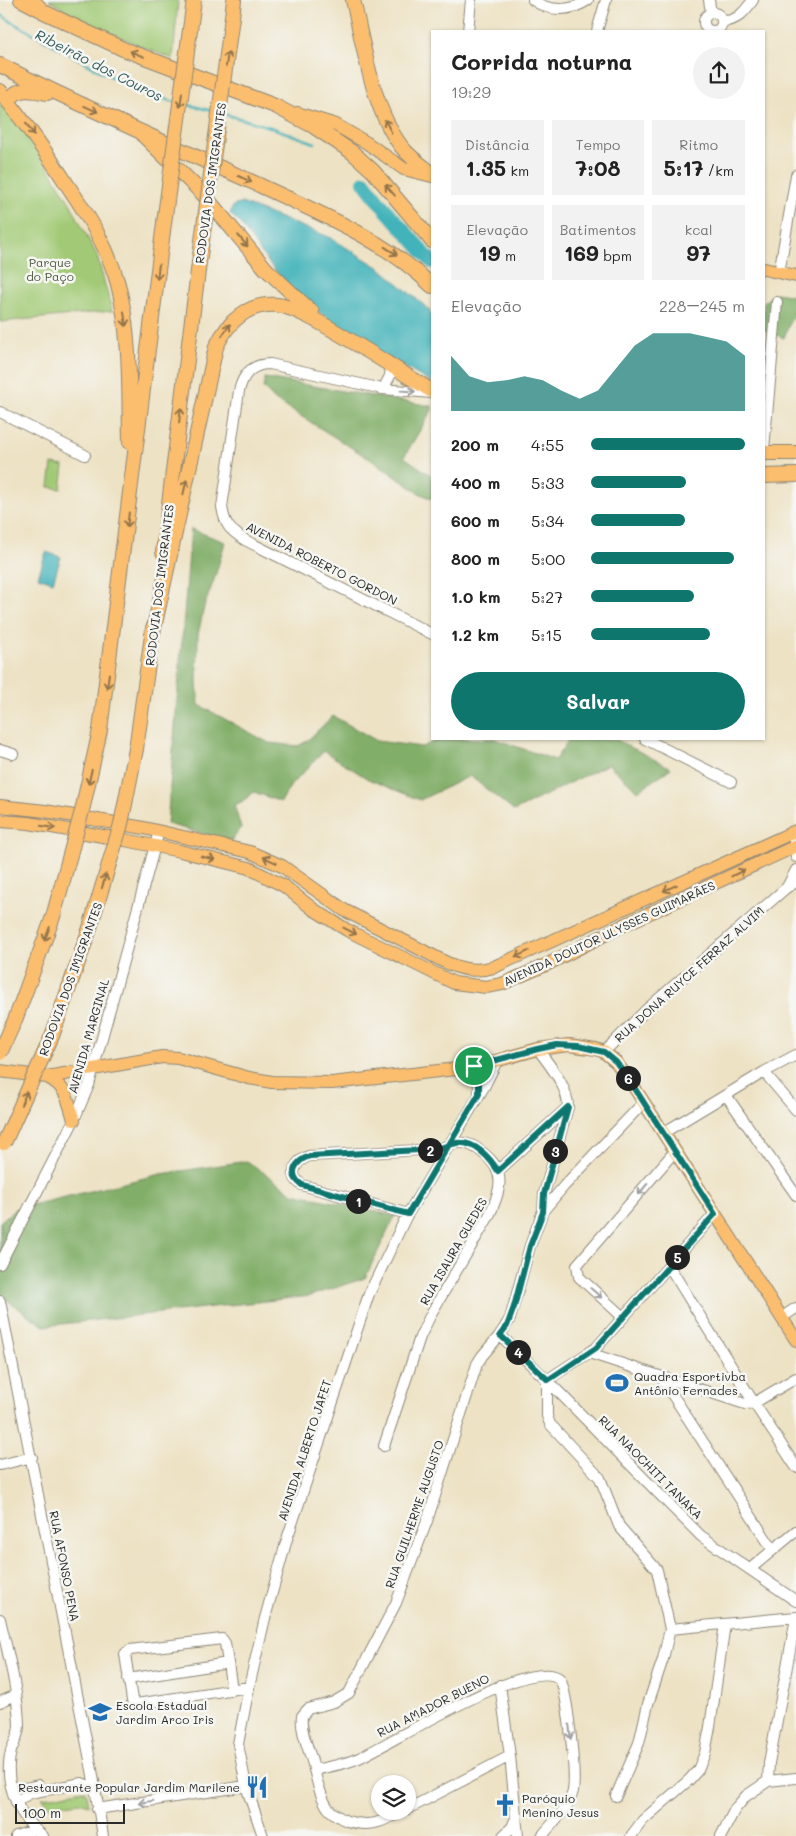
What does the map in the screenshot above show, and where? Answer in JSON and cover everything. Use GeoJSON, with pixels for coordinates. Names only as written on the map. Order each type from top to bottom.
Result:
{"type":"FeatureCollection","features":[{"type":"Feature","properties":{"kind":"highway"},"geometry":{"type":"LineString","coordinates":[[32,0],[44,12],[123,49],[275,106],[328,135],[352,152],[373,171],[431,240]]}},
{"type":"Feature","properties":{"kind":"highway"},"geometry":{"type":"LineString","coordinates":[[0,1053],[53,917],[82,811],[100,730],[194,0]]}},
{"type":"Feature","properties":{"kind":"highway","name":"RODOVIA DOS IMIGRANTES"},"geometry":{"type":"LineString","coordinates":[[2,1146],[52,1036],[89,930],[121,824],[136,749],[152,637],[234,0]]}},
{"type":"Feature","properties":{"kind":"highway"},"geometry":{"type":"LineString","coordinates":[[353,0],[381,111],[401,147],[431,174]]}},
{"type":"Feature","properties":{"kind":"highway"},"geometry":{"type":"LineString","coordinates":[[0,65],[59,95],[350,227],[398,256],[431,285]]}},
{"type":"Feature","properties":{"kind":"highway"},"geometry":{"type":"LineString","coordinates":[[0,91],[42,147],[90,219],[111,263],[126,321],[131,490]]}},
{"type":"Feature","properties":{"kind":"highway"},"geometry":{"type":"LineString","coordinates":[[9,102],[15,93],[22,91],[36,91],[59,95]]}},
{"type":"Feature","properties":{"kind":"highway"},"geometry":{"type":"LineString","coordinates":[[138,130],[203,194],[283,286],[338,333]]}},
{"type":"Feature","properties":{"kind":"highway"},"geometry":{"type":"LineString","coordinates":[[152,637],[216,347],[223,333],[241,314],[254,308],[268,305],[291,308],[338,333],[431,391]]}},
{"type":"Feature","properties":{"kind":"highway"},"geometry":{"type":"LineString","coordinates":[[765,453],[796,453]]}},
{"type":"Feature","properties":{"kind":"highway"},"geometry":{"type":"LineString","coordinates":[[765,476],[796,475]]}},
{"type":"Feature","properties":{"kind":"main road"},"geometry":{"type":"LineString","coordinates":[[20,0],[44,12]]}},
{"type":"Feature","properties":{"kind":"main road"},"geometry":{"type":"LineString","coordinates":[[275,106],[336,125],[367,143],[404,169],[431,175]]}},
{"type":"Feature","properties":{"kind":"main road"},"geometry":{"type":"LineString","coordinates":[[765,269],[796,276]]}},
{"type":"Feature","properties":{"kind":"main road","name":"AVENIDA DOUTOR ULYSSES GUIMARÃES"},"geometry":{"type":"LineString","coordinates":[[0,806],[45,811],[159,831],[250,852],[267,858],[293,872],[344,910],[447,963],[461,969],[471,970],[494,967],[794,832]]}},
{"type":"Feature","properties":{"kind":"main road","name":"AVENIDA DOUTOR ULYSSES GUIMARÃES"},"geometry":{"type":"LineString","coordinates":[[0,821],[29,823],[156,846],[244,866],[269,877],[296,895],[322,916],[347,930],[454,983],[470,986],[494,986],[548,964],[618,928],[796,846]]}},
{"type":"Feature","properties":{"kind":"main road"},"geometry":{"type":"LineString","coordinates":[[244,866],[254,867],[287,882],[292,879],[293,872]]}},
{"type":"Feature","properties":{"kind":"main road"},"geometry":{"type":"LineString","coordinates":[[296,895],[298,887],[303,886],[330,907],[344,910]]}},
{"type":"Feature","properties":{"kind":"main road"},"geometry":{"type":"LineString","coordinates":[[548,964],[562,949],[585,936],[588,925]]}},
{"type":"Feature","properties":{"kind":"main road","name":"RUA DONA RUYCE FERRAZ ALVIM"},"geometry":{"type":"LineString","coordinates":[[0,1071],[47,1077],[162,1057],[178,1058],[249,1078],[272,1082],[332,1083],[474,1066],[538,1049],[569,1045],[604,1052]]}},
{"type":"Feature","properties":{"kind":"main road"},"geometry":{"type":"LineString","coordinates":[[604,1052],[616,1062],[644,1102],[796,1340]]}},
{"type":"Feature","properties":{"kind":"main road"},"geometry":{"type":"LineString","coordinates":[[47,1077],[57,1082],[64,1090],[74,1120]]}},
{"type":"Feature","properties":{"kind":"street"},"geometry":{"type":"LineString","coordinates":[[468,30],[471,0]]}},
{"type":"Feature","properties":{"kind":"street"},"geometry":{"type":"LineString","coordinates":[[538,2],[560,9],[572,8],[588,0]]}},
{"type":"Feature","properties":{"kind":"street"},"geometry":{"type":"LineString","coordinates":[[597,30],[606,0]]}},
{"type":"Feature","properties":{"kind":"street"},"geometry":{"type":"LineString","coordinates":[[709,0],[711,13]]}},
{"type":"Feature","properties":{"kind":"street"},"geometry":{"type":"LineString","coordinates":[[722,21],[731,21],[738,17],[753,0]]}},
{"type":"Feature","properties":{"kind":"street"},"geometry":{"type":"LineString","coordinates":[[710,30],[704,24],[706,16],[711,13],[720,15],[722,21],[721,27],[715,30]]}},
{"type":"Feature","properties":{"kind":"street"},"geometry":{"type":"LineString","coordinates":[[779,273],[796,175]]}},
{"type":"Feature","properties":{"kind":"street"},"geometry":{"type":"LineString","coordinates":[[765,438],[777,302]]}},
{"type":"Feature","properties":{"kind":"street","name":"AVENIDA ROBERTO GORDON"},"geometry":{"type":"LineString","coordinates":[[431,392],[383,389],[270,364],[260,364],[252,368],[241,382],[239,391],[222,507],[226,524],[245,540],[431,633]]}},
{"type":"Feature","properties":{"kind":"street"},"geometry":{"type":"LineString","coordinates":[[383,389],[390,376],[391,366]]}},
{"type":"Feature","properties":{"kind":"street"},"geometry":{"type":"LineString","coordinates":[[0,412],[85,455]]}},
{"type":"Feature","properties":{"kind":"street"},"geometry":{"type":"LineString","coordinates":[[647,740],[731,782]]}},
{"type":"Feature","properties":{"kind":"street"},"geometry":{"type":"LineString","coordinates":[[0,750],[13,754]]}},
{"type":"Feature","properties":{"kind":"street","name":"AVENIDA MARGINAL"},"geometry":{"type":"LineString","coordinates":[[0,1264],[74,1120],[88,1085],[159,831]]}},
{"type":"Feature","properties":{"kind":"street"},"geometry":{"type":"LineString","coordinates":[[794,832],[796,857]]}},
{"type":"Feature","properties":{"kind":"street","name":"RUA DONA RUYCE FERRAZ ALVIM"},"geometry":{"type":"LineString","coordinates":[[786,888],[796,870]]}},
{"type":"Feature","properties":{"kind":"street","name":"RUA DONA RUYCE FERRAZ ALVIM"},"geometry":{"type":"LineString","coordinates":[[604,1052],[647,1009],[786,888],[796,882]]}},
{"type":"Feature","properties":{"kind":"street"},"geometry":{"type":"LineString","coordinates":[[500,1335],[510,1319],[530,1246],[543,1212],[544,1194],[549,1173],[568,1107],[564,1090],[538,1049]]}},
{"type":"Feature","properties":{"kind":"street"},"geometry":{"type":"LineString","coordinates":[[663,1133],[764,1072],[796,1055]]}},
{"type":"Feature","properties":{"kind":"street","name":"AVENIDA ALBERTO JAFET"},"geometry":{"type":"LineString","coordinates":[[262,1836],[246,1786],[238,1744],[270,1597],[287,1539],[369,1294],[408,1214],[497,1061]]}},
{"type":"Feature","properties":{"kind":"street"},"geometry":{"type":"LineString","coordinates":[[474,1066],[479,1080],[479,1094]]}},
{"type":"Feature","properties":{"kind":"street"},"geometry":{"type":"LineString","coordinates":[[764,1072],[796,1110]]}},
{"type":"Feature","properties":{"kind":"street"},"geometry":{"type":"LineString","coordinates":[[726,1095],[796,1195]]}},
{"type":"Feature","properties":{"kind":"street"},"geometry":{"type":"LineString","coordinates":[[543,1212],[564,1186],[644,1102]]}},
{"type":"Feature","properties":{"kind":"street"},"geometry":{"type":"LineString","coordinates":[[408,1214],[302,1185],[296,1179],[294,1168],[298,1161],[310,1156],[438,1149],[457,1143],[476,1148],[486,1155],[498,1171],[568,1107]]}},
{"type":"Feature","properties":{"kind":"street"},"geometry":{"type":"LineString","coordinates":[[623,1317],[579,1277],[577,1265],[675,1152]]}},
{"type":"Feature","properties":{"kind":"street","name":"RUA ISAURA GUEDES"},"geometry":{"type":"LineString","coordinates":[[384,1446],[420,1337],[432,1312],[496,1201],[500,1182],[498,1171]]}},
{"type":"Feature","properties":{"kind":"street"},"geometry":{"type":"LineString","coordinates":[[549,1173],[564,1186]]}},
{"type":"Feature","properties":{"kind":"street"},"geometry":{"type":"LineString","coordinates":[[616,1796],[639,1743],[648,1704],[670,1629],[657,1570],[619,1526],[600,1478],[550,1424],[547,1416],[548,1380],[589,1353],[602,1342],[715,1214]]}},
{"type":"Feature","properties":{"kind":"street"},"geometry":{"type":"LineString","coordinates":[[669,1266],[796,1467]]}},
{"type":"Feature","properties":{"kind":"street","name":"RUA AFONSO PENA"},"geometry":{"type":"LineString","coordinates":[[0,1301],[96,1789],[97,1809],[103,1836]]}},
{"type":"Feature","properties":{"kind":"street"},"geometry":{"type":"LineString","coordinates":[[781,1318],[796,1308]]}},
{"type":"Feature","properties":{"kind":"street","name":"RUA NAOCHITI TANAKA"},"geometry":{"type":"LineString","coordinates":[[500,1335],[548,1380],[702,1536],[796,1601]]}},
{"type":"Feature","properties":{"kind":"street","name":"RUA GUILHERME AUGUSTO"},"geometry":{"type":"LineString","coordinates":[[314,1770],[303,1730],[302,1718],[306,1710],[334,1702],[349,1693],[396,1603],[427,1521],[477,1364],[500,1335]]}},
{"type":"Feature","properties":{"kind":"street"},"geometry":{"type":"LineString","coordinates":[[589,1353],[745,1404],[754,1403],[796,1378]]}},
{"type":"Feature","properties":{"kind":"street"},"geometry":{"type":"LineString","coordinates":[[661,1377],[773,1550]]}},
{"type":"Feature","properties":{"kind":"street"},"geometry":{"type":"LineString","coordinates":[[0,1465],[32,1457]]}},
{"type":"Feature","properties":{"kind":"street"},"geometry":{"type":"LineString","coordinates":[[750,1569],[796,1531]]}},
{"type":"Feature","properties":{"kind":"street"},"geometry":{"type":"LineString","coordinates":[[670,1629],[796,1617],[769,1763],[768,1781]]}},
{"type":"Feature","properties":{"kind":"street"},"geometry":{"type":"LineString","coordinates":[[0,1619],[16,1695],[19,1727],[10,1762],[12,1787],[21,1814],[38,1833]]}},
{"type":"Feature","properties":{"kind":"street"},"geometry":{"type":"LineString","coordinates":[[631,1836],[643,1820],[698,1770],[705,1753],[710,1727],[725,1624]]}},
{"type":"Feature","properties":{"kind":"street"},"geometry":{"type":"LineString","coordinates":[[232,1690],[225,1643],[222,1639],[130,1650],[125,1654],[132,1700],[136,1704],[232,1690],[249,1687]]}},
{"type":"Feature","properties":{"kind":"street"},"geometry":{"type":"LineString","coordinates":[[128,1679],[228,1663]]}},
{"type":"Feature","properties":{"kind":"street","name":"RUA AMADOR BUENO"},"geometry":{"type":"LineString","coordinates":[[314,1770],[357,1759],[456,1706],[500,1685],[514,1680],[550,1674],[558,1677],[562,1684],[570,1740],[573,1791],[569,1801],[542,1836]]}},
{"type":"Feature","properties":{"kind":"street"},"geometry":{"type":"LineString","coordinates":[[500,1685],[510,1756],[518,1836]]}},
{"type":"Feature","properties":{"kind":"street"},"geometry":{"type":"LineString","coordinates":[[0,1702],[16,1695]]}},
{"type":"Feature","properties":{"kind":"street"},"geometry":{"type":"LineString","coordinates":[[416,1805],[510,1756]]}},
{"type":"Feature","properties":{"kind":"street"},"geometry":{"type":"LineString","coordinates":[[12,1787],[26,1788],[81,1777],[92,1770]]}},
{"type":"Feature","properties":{"kind":"street"},"geometry":{"type":"LineString","coordinates":[[314,1770],[328,1808],[343,1819],[367,1825],[385,1820]]}},
{"type":"Feature","properties":{"kind":"street"},"geometry":{"type":"LineString","coordinates":[[721,1836],[735,1808],[746,1796],[768,1781],[796,1778]]}},
{"type":"Feature","properties":{"kind":"street"},"geometry":{"type":"LineString","coordinates":[[16,1802],[30,1794],[82,1783],[96,1789]]}},
{"type":"Feature","properties":{"kind":"street"},"geometry":{"type":"LineString","coordinates":[[97,1809],[246,1786]]}},
{"type":"Feature","properties":{"kind":"street"},"geometry":{"type":"LineString","coordinates":[[503,1836],[512,1827],[516,1817]]}},
{"type":"Feature","properties":{"kind":"street"},"geometry":{"type":"LineString","coordinates":[[16,1836],[38,1833]]}},
{"type":"Feature","properties":{"kind":"green space"},"geometry":{"type":"Polygon","coordinates":[[[49,0],[178,0],[173,59],[94,25],[49,0]]]}},
{"type":"Feature","properties":{"kind":"green space","name":"Parque do Paço"},"geometry":{"type":"Polygon","coordinates":[[[0,99],[20,120],[71,205],[97,256],[112,311],[0,322],[0,99]]]}},
{"type":"Feature","properties":{"kind":"green space"},"geometry":{"type":"Polygon","coordinates":[[[776,293],[796,296],[796,315],[790,321],[784,338],[765,330],[765,301],[776,293]]]}},
{"type":"Feature","properties":{"kind":"green space"},"geometry":{"type":"Polygon","coordinates":[[[265,378],[431,406],[431,412],[404,457],[431,475],[431,499],[419,493],[376,463],[275,400],[263,388],[265,378]]]}},
{"type":"Feature","properties":{"kind":"green space"},"geometry":{"type":"Polygon","coordinates":[[[52,464],[64,466],[61,489],[49,487],[52,464]]]}},
{"type":"Feature","properties":{"kind":"green space"},"geometry":{"type":"Polygon","coordinates":[[[191,529],[225,542],[204,607],[198,635],[197,681],[199,705],[269,743],[298,746],[307,741],[333,716],[377,741],[422,747],[438,740],[498,740],[555,760],[568,740],[617,740],[671,768],[638,791],[608,764],[514,811],[470,776],[420,800],[368,779],[324,751],[291,785],[281,802],[254,792],[243,801],[234,805],[241,828],[231,841],[167,824],[191,529]]]}},
{"type":"Feature","properties":{"kind":"green space"},"geometry":{"type":"Polygon","coordinates":[[[247,1161],[293,1193],[395,1216],[365,1278],[310,1296],[44,1326],[8,1301],[0,1291],[0,1222],[15,1209],[161,1174],[247,1161]]]}},
{"type":"Feature","properties":{"kind":"green space"},"geometry":{"type":"Polygon","coordinates":[[[84,1790],[87,1794],[89,1805],[80,1802],[50,1806],[42,1798],[84,1790]]]}},
{"type":"Feature","properties":{"kind":"water"},"geometry":{"type":"Polygon","coordinates":[[[242,203],[329,237],[380,268],[426,307],[431,313],[431,382],[350,334],[311,306],[277,273],[238,221],[230,214],[233,206],[242,203]]]}},
{"type":"Feature","properties":{"kind":"water"},"geometry":{"type":"Polygon","coordinates":[[[46,552],[61,557],[53,582],[38,577],[46,552]]]}},
{"type":"Feature","properties":{"kind":"waterway","name":"Ribeirão dos Couros"},"geometry":{"type":"LineString","coordinates":[[0,14],[113,78],[175,102]]}},
{"type":"Feature","properties":{"kind":"waterway","name":"Ribeirão dos Couros"},"geometry":{"type":"LineString","coordinates":[[185,104],[213,111]]}},
{"type":"Feature","properties":{"kind":"waterway","name":"Ribeirão dos Couros"},"geometry":{"type":"LineString","coordinates":[[224,114],[270,127],[315,143]]}},
{"type":"Feature","properties":{"kind":"waterway","name":"Ribeirão dos Couros"},"geometry":{"type":"LineString","coordinates":[[364,182],[431,261]]}},
{"type":"Feature","properties":{"kind":"waterway","name":"Ribeirão dos Couros"},"geometry":{"type":"LineString","coordinates":[[787,468],[796,468]]}},
{"type":"Feature","properties":{"kind":"place","name":"Quadra Esportivba Antônio Fernades"},"geometry":{"type":"Point","coordinates":[617,1383]}},
{"type":"Feature","properties":{"kind":"place","name":"Escola Estadual Jardim Arco Iris"},"geometry":{"type":"Point","coordinates":[100,1712]}},
{"type":"Feature","properties":{"kind":"place","name":"Restaurante Popular Jardim Marilene"},"geometry":{"type":"Point","coordinates":[257,1787]}},
{"type":"Feature","properties":{"kind":"place","name":"Paróquio Menino Jesus"},"geometry":{"type":"Point","coordinates":[505,1805]}},
{"type":"Feature","properties":{"kind":"route"},"geometry":{"type":"LineString","coordinates":[[474,1066],[479,1080],[479,1094],[448,1146],[408,1214],[302,1185],[294,1174],[294,1168],[298,1161],[310,1156],[438,1149],[448,1146],[457,1143],[476,1148],[486,1155],[498,1171],[568,1107],[549,1173],[544,1194],[543,1212],[530,1246],[510,1319],[500,1335],[548,1380],[596,1348],[715,1214],[632,1084],[616,1062],[604,1052],[578,1046],[557,1045],[474,1066]]}}]}
